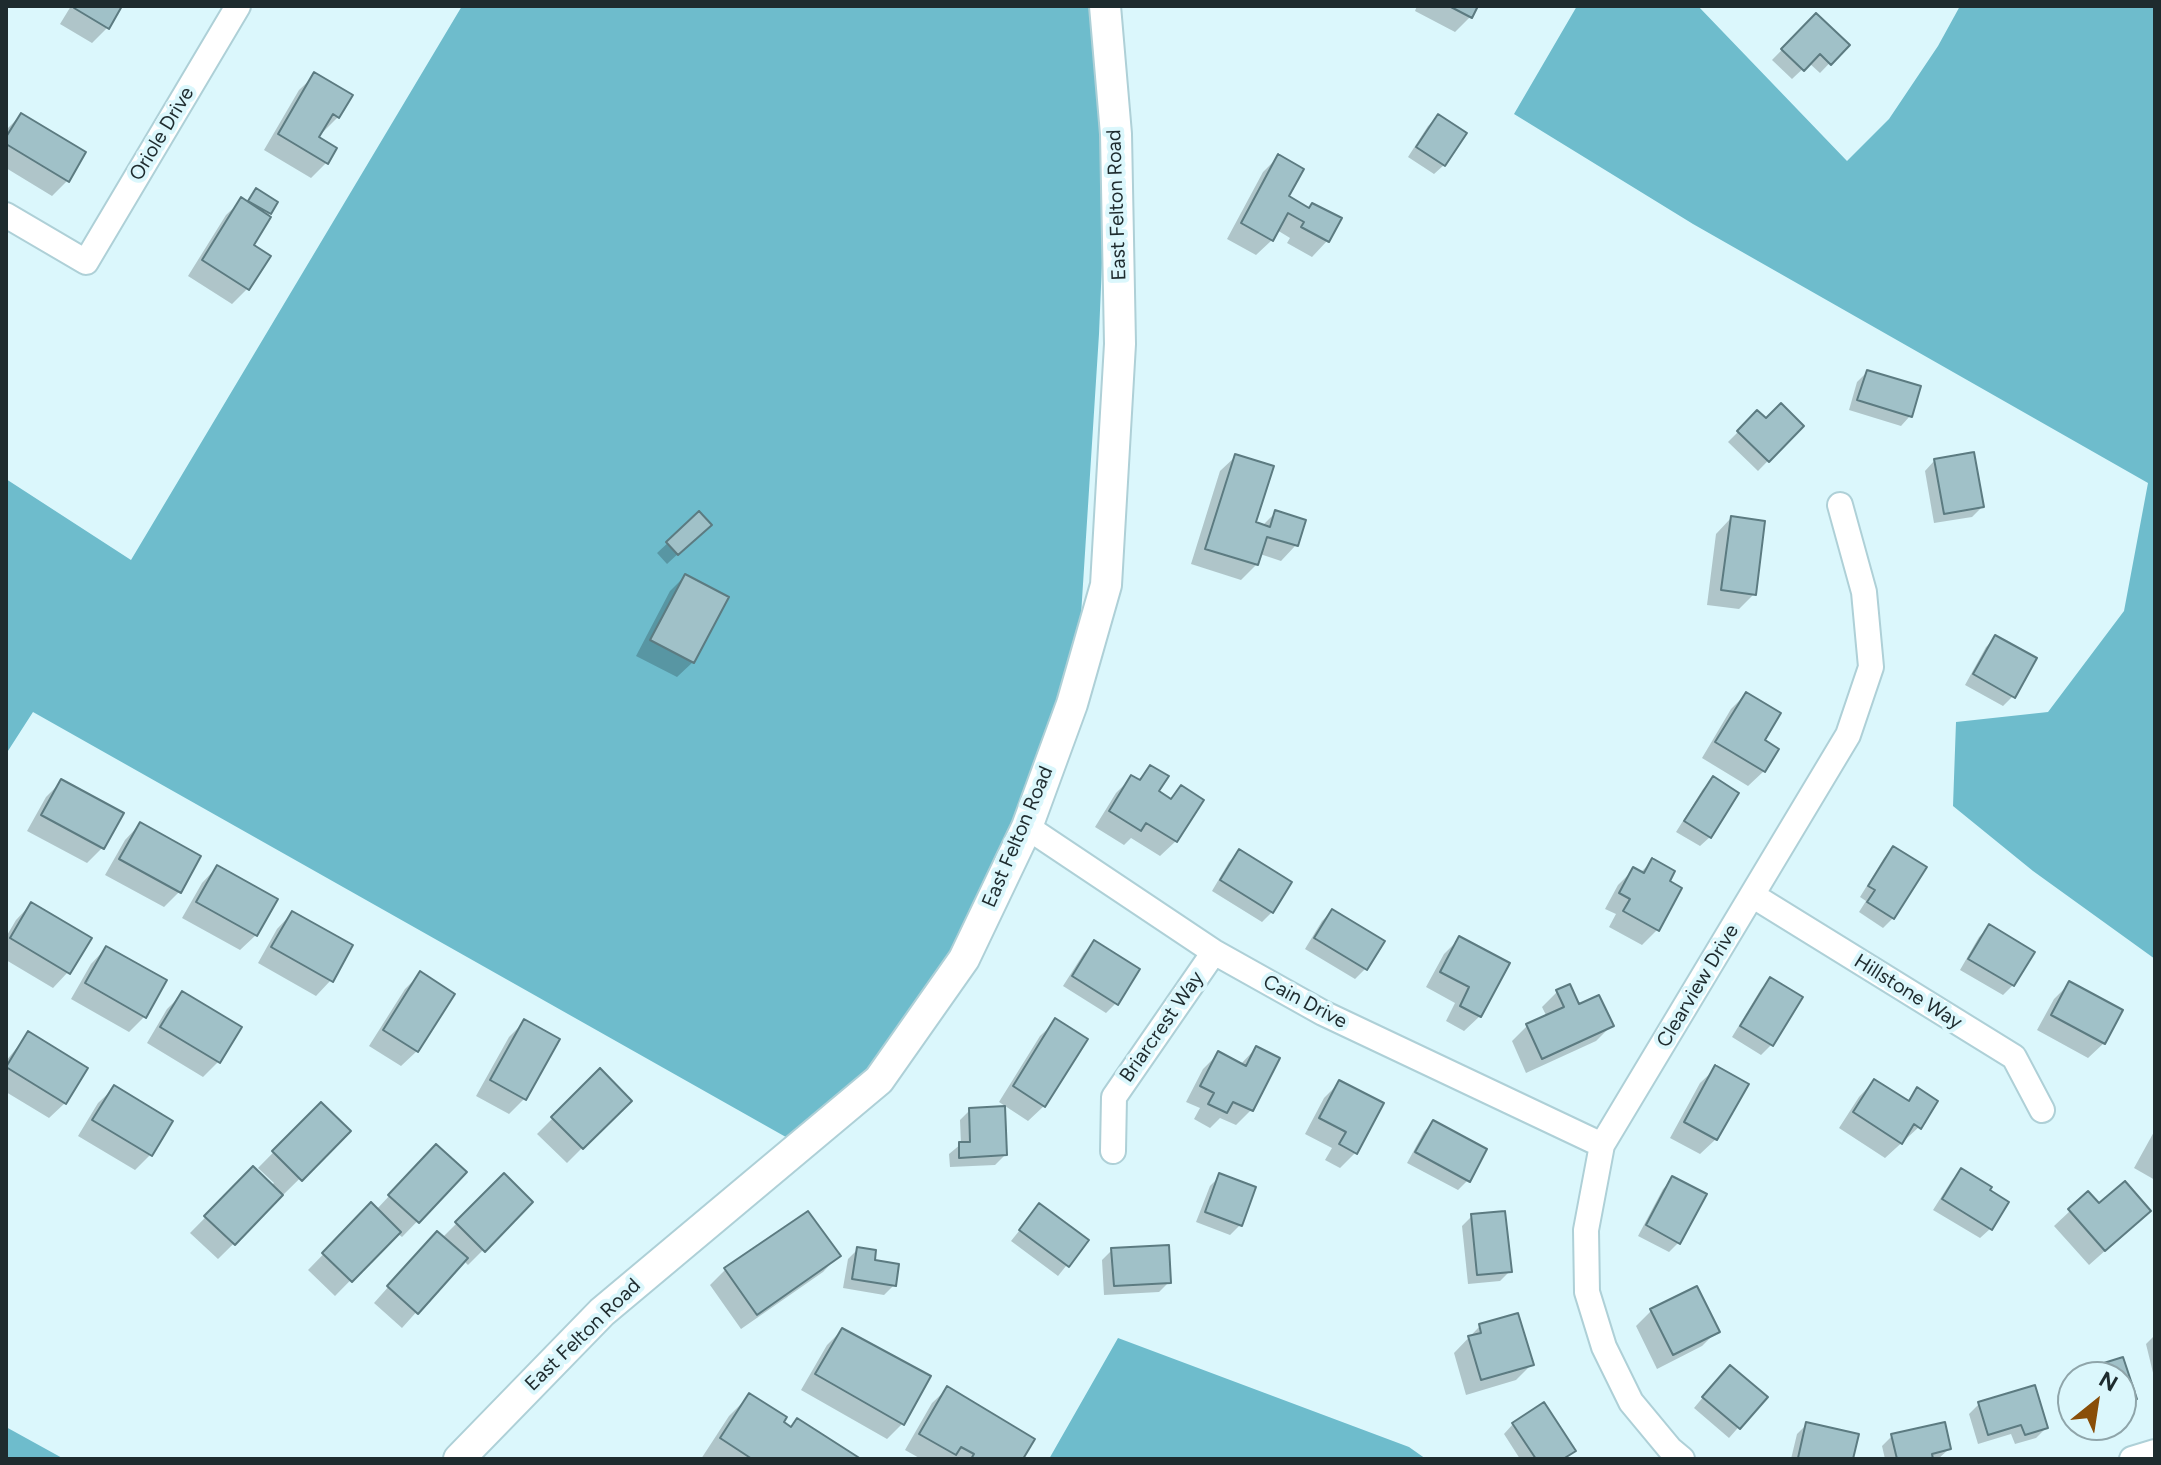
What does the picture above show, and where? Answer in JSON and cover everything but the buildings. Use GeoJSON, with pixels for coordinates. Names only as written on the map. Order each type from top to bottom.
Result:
{"type":"FeatureCollection","features":[{"type":"Feature","properties":{"kind":"street","name":"Oriole Drive"},"geometry":{"type":"LineString","coordinates":[[6,215],[86,262],[238,6]]}},
{"type":"Feature","properties":{"kind":"street","name":"East Felton Road"},"geometry":{"type":"LineString","coordinates":[[459,1459],[602,1312],[879,1080],[964,959],[1027,827],[1072,704],[1106,585],[1120,344],[1116,134],[1105,6]]}},
{"type":"Feature","properties":{"kind":"street","name":"Clearview Drive"},"geometry":{"type":"LineString","coordinates":[[1682,1459],[1631,1402],[1604,1347],[1587,1292],[1586,1230],[1602,1145],[1848,735],[1871,667],[1864,592],[1840,505]]}},
{"type":"Feature","properties":{"kind":"street","name":"Cain Drive"},"geometry":{"type":"LineString","coordinates":[[1027,827],[1214,952],[1323,1013],[1602,1145]]}},
{"type":"Feature","properties":{"kind":"street","name":"Hillstone Way"},"geometry":{"type":"LineString","coordinates":[[1752,895],[2014,1057],[2042,1110]]}},
{"type":"Feature","properties":{"kind":"street","name":"Briarcrest Way"},"geometry":{"type":"LineString","coordinates":[[1113,1151],[1114,1097],[1214,952]]}},
{"type":"Feature","properties":{"kind":"street"},"geometry":{"type":"LineString","coordinates":[[2132,1459],[2155,1453]]}},
{"type":"Feature","properties":{"kind":"shaded area"},"geometry":{"type":"Polygon","coordinates":[[[462,6],[1101,6],[1110,73],[1099,334],[1078,662],[1027,827],[879,1066],[800,1145],[33,712],[6,754],[6,479],[131,560],[462,6]]]}},
{"type":"Feature","properties":{"kind":"shaded area"},"geometry":{"type":"Polygon","coordinates":[[[1577,6],[1698,6],[1847,161],[1889,119],[1938,46],[1960,6],[2155,6],[2155,959],[2033,871],[1953,806],[1956,722],[2048,712],[2124,611],[2148,483],[1693,224],[1514,114],[1577,6]]]}},
{"type":"Feature","properties":{"kind":"shaded area"},"geometry":{"type":"Polygon","coordinates":[[[1118,1338],[1409,1447],[1426,1459],[1049,1459],[1118,1338]]]}},
{"type":"Feature","properties":{"kind":"shaded area"},"geometry":{"type":"Polygon","coordinates":[[[6,1427],[64,1459],[6,1459],[6,1427]]]}}]}
